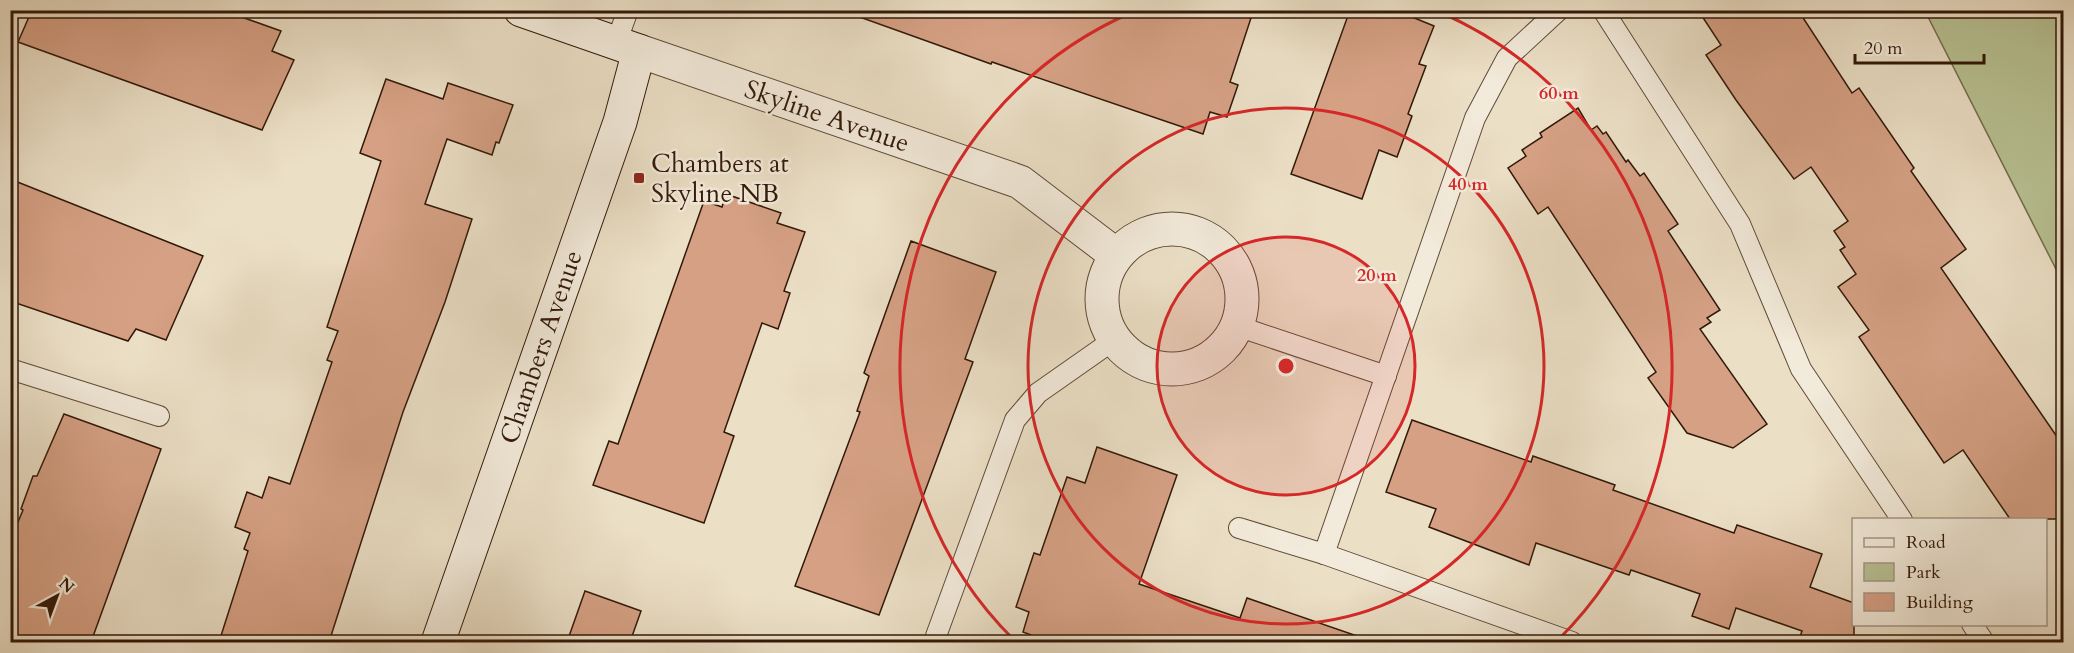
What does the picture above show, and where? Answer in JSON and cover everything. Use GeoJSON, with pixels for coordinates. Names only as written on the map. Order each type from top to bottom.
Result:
{"type":"FeatureCollection","features":[{"type":"Feature","properties":{"kind":"street","name":"Skyline Avenue"},"geometry":{"type":"LineString","coordinates":[[521,10],[1020,182],[1116,255]]}},
{"type":"Feature","properties":{"kind":"street","name":"Chambers Avenue"},"geometry":{"type":"LineString","coordinates":[[438,642],[620,122],[627,47]]}},
{"type":"Feature","properties":{"kind":"street"},"geometry":{"type":"LineString","coordinates":[[1175,228],[1207,238],[1232,261],[1242,293],[1237,326],[1222,349],[1200,364],[1173,369],[1146,365],[1124,350],[1107,328],[1101,290],[1116,255],[1143,234],[1175,228]]}},
{"type":"Feature","properties":{"kind":"lane"},"geometry":{"type":"LineString","coordinates":[[627,47],[628,10]]}},
{"type":"Feature","properties":{"kind":"lane"},"geometry":{"type":"LineString","coordinates":[[1324,554],[1475,118],[1507,58],[1559,10]]}},
{"type":"Feature","properties":{"kind":"lane"},"geometry":{"type":"LineString","coordinates":[[1603,10],[1740,224],[1801,369],[1901,518]]}},
{"type":"Feature","properties":{"kind":"lane"},"geometry":{"type":"LineString","coordinates":[[1237,326],[1386,376]]}},
{"type":"Feature","properties":{"kind":"lane"},"geometry":{"type":"LineString","coordinates":[[936,636],[1015,420],[1038,393],[1115,339]]}},
{"type":"Feature","properties":{"kind":"lane"},"geometry":{"type":"LineString","coordinates":[[10,369],[159,416]]}},
{"type":"Feature","properties":{"kind":"lane"},"geometry":{"type":"LineString","coordinates":[[1239,528],[1324,554],[1572,642]]}},
{"type":"Feature","properties":{"kind":"lane"},"geometry":{"type":"LineString","coordinates":[[1973,626],[1984,642]]}},
{"type":"Feature","properties":{"kind":"green space"},"geometry":{"type":"Polygon","coordinates":[[[1925,11],[2063,11],[2063,278],[2058,273],[1925,11]]]}},
{"type":"Feature","properties":{"kind":"building"},"geometry":{"type":"Polygon","coordinates":[[[32,10],[222,10],[281,31],[272,51],[294,60],[262,130],[18,42],[32,10]]]}},
{"type":"Feature","properties":{"kind":"building"},"geometry":{"type":"Polygon","coordinates":[[[855,10],[1230,10],[1251,18],[1230,82],[1238,85],[1227,117],[1210,112],[1203,134],[992,62],[991,64],[854,15],[855,10]]]}},
{"type":"Feature","properties":{"kind":"building"},"geometry":{"type":"Polygon","coordinates":[[[1350,10],[1395,10],[1434,26],[1419,64],[1426,66],[1408,114],[1412,116],[1397,157],[1379,150],[1362,199],[1291,174],[1350,10]]]}},
{"type":"Feature","properties":{"kind":"building"},"geometry":{"type":"Polygon","coordinates":[[[1698,10],[1798,10],[1852,93],[1859,88],[1914,168],[1911,171],[1966,249],[1941,268],[2064,447],[2064,519],[2009,518],[1963,450],[1944,463],[1859,337],[1869,330],[1838,287],[1856,274],[1840,250],[1845,247],[1834,231],[1848,221],[1811,167],[1794,179],[1736,100],[1706,55],[1721,45],[1698,10]]]}},
{"type":"Feature","properties":{"kind":"building"},"geometry":{"type":"Polygon","coordinates":[[[386,79],[443,99],[448,83],[513,105],[499,143],[496,142],[492,155],[447,139],[425,204],[472,219],[445,302],[403,412],[329,642],[219,642],[248,551],[244,549],[250,533],[235,527],[247,492],[262,498],[269,477],[290,484],[332,362],[327,360],[338,331],[327,327],[381,161],[360,153],[386,79]]]}},
{"type":"Feature","properties":{"kind":"building"},"geometry":{"type":"Polygon","coordinates":[[[1578,108],[1591,130],[1597,126],[1603,134],[1606,132],[1626,162],[1628,160],[1640,176],[1644,173],[1678,224],[1668,231],[1720,310],[1707,318],[1711,322],[1700,329],[1767,424],[1733,448],[1687,433],[1648,378],[1656,372],[1548,207],[1538,214],[1508,168],[1526,156],[1522,150],[1542,137],[1540,133],[1578,108]]]}},
{"type":"Feature","properties":{"kind":"building"},"geometry":{"type":"Polygon","coordinates":[[[10,179],[203,256],[166,340],[136,329],[128,341],[10,301],[10,179]]]}},
{"type":"Feature","properties":{"kind":"building"},"geometry":{"type":"Polygon","coordinates":[[[726,194],[781,213],[777,223],[805,232],[784,291],[790,293],[778,329],[762,323],[724,432],[734,436],[704,523],[593,485],[609,441],[618,444],[704,201],[722,207],[726,194]]]}},
{"type":"Feature","properties":{"kind":"building"},"geometry":{"type":"Polygon","coordinates":[[[911,241],[996,272],[965,359],[973,362],[879,615],[795,586],[860,412],[857,411],[869,376],[864,373],[911,241]]]}},
{"type":"Feature","properties":{"kind":"building"},"geometry":{"type":"Polygon","coordinates":[[[64,414],[161,449],[91,642],[10,642],[10,541],[23,510],[21,509],[33,476],[37,476],[64,414]]]}},
{"type":"Feature","properties":{"kind":"building"},"geometry":{"type":"Polygon","coordinates":[[[1412,420],[1531,462],[1533,456],[1615,485],[1613,490],[1734,533],[1737,525],[1822,554],[1810,587],[1852,602],[1854,642],[1798,642],[1802,631],[1736,608],[1729,629],[1692,616],[1700,594],[1631,570],[1629,575],[1536,543],[1529,565],[1429,527],[1436,509],[1386,492],[1412,420]]]}},
{"type":"Feature","properties":{"kind":"building"},"geometry":{"type":"Polygon","coordinates":[[[1097,447],[1177,475],[1139,584],[1240,618],[1247,598],[1360,637],[1359,642],[1029,642],[1031,635],[1023,632],[1029,612],[1016,607],[1034,553],[1040,555],[1067,477],[1085,483],[1097,447]]]}},
{"type":"Feature","properties":{"kind":"building"},"geometry":{"type":"Polygon","coordinates":[[[585,591],[641,611],[630,642],[567,642],[585,591]]]}},
{"type":"Feature","properties":{"kind":"place","name":"Chambers at Skyline NB"},"geometry":{"type":"Point","coordinates":[639,178]}}]}
